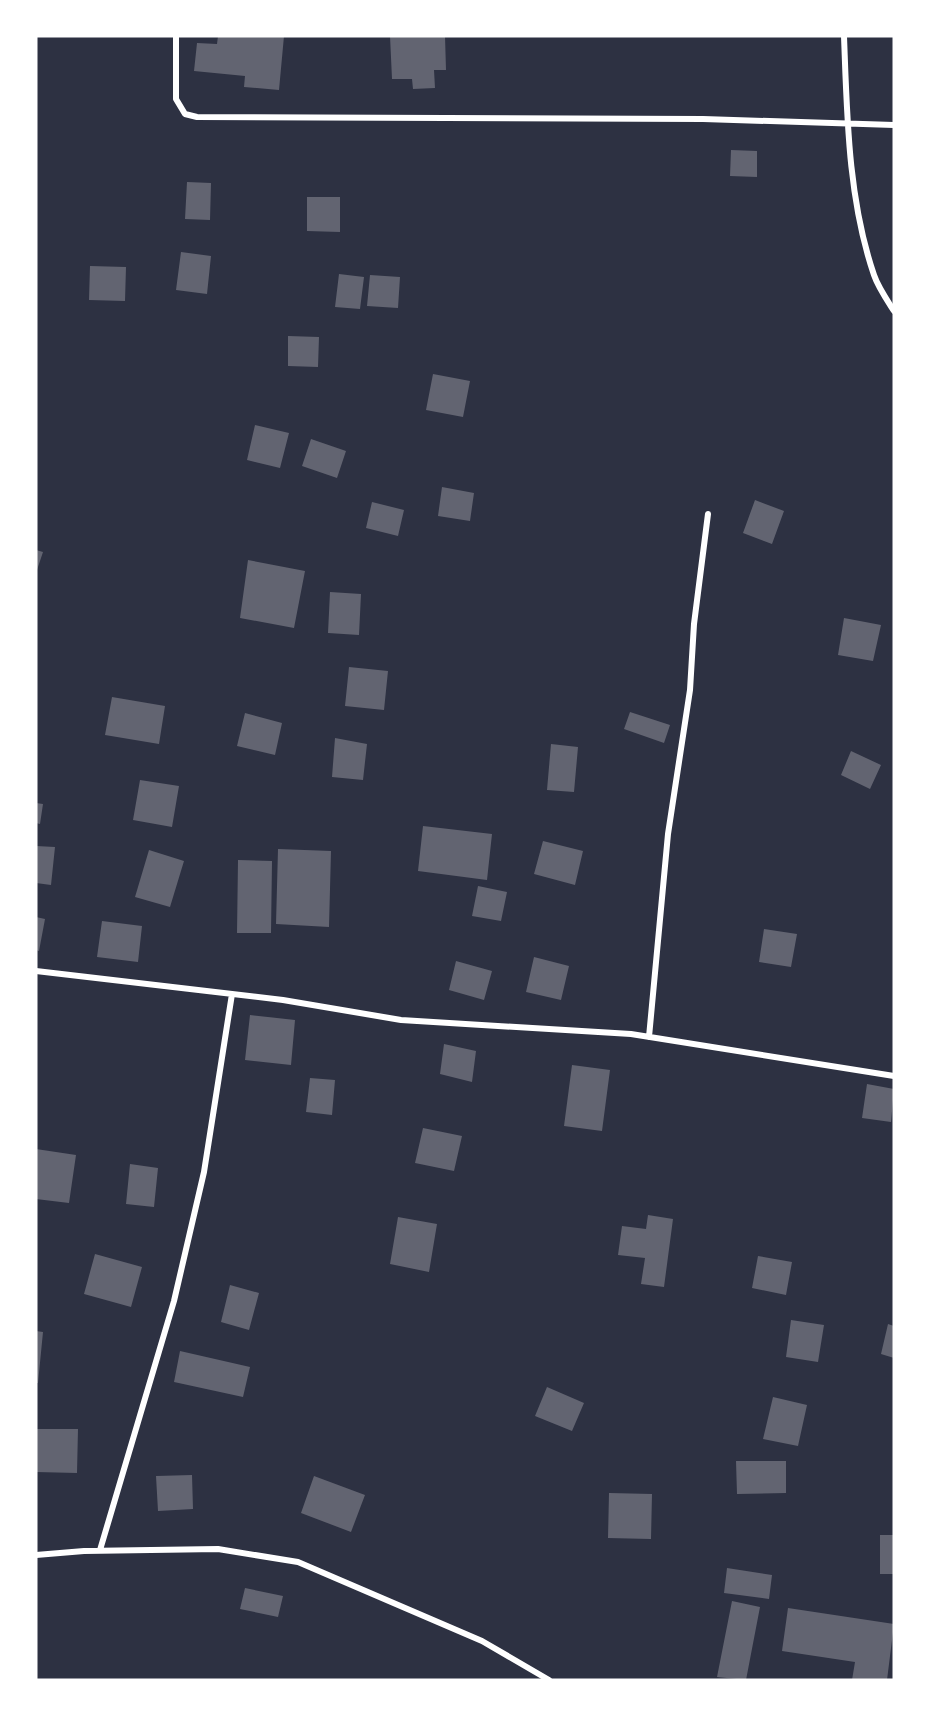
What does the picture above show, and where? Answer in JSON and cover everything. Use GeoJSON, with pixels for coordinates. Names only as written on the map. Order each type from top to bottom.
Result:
{"type":"FeatureCollection","features":[{"type":"Feature","properties":{"kind":"street"},"geometry":{"type":"LineString","coordinates":[[176,36],[176,99],[185,114],[197,117],[703,118],[894,125]]}},
{"type":"Feature","properties":{"kind":"street"},"geometry":{"type":"LineString","coordinates":[[844,36],[847,124],[858,208],[874,276],[894,311]]}},
{"type":"Feature","properties":{"kind":"street"},"geometry":{"type":"LineString","coordinates":[[649,1037],[668,834],[690,690],[694,624],[708,514]]}},
{"type":"Feature","properties":{"kind":"street"},"geometry":{"type":"LineString","coordinates":[[36,971],[232,994],[401,1020],[649,1037],[894,1076]]}},
{"type":"Feature","properties":{"kind":"street"},"geometry":{"type":"LineString","coordinates":[[100,1550],[174,1301],[204,1173],[232,994]]}},
{"type":"Feature","properties":{"kind":"street"},"geometry":{"type":"LineString","coordinates":[[36,1555],[100,1550],[218,1549],[298,1562],[482,1641],[549,1680]]}},
{"type":"Feature","properties":{"kind":"building"},"geometry":{"type":"Polygon","coordinates":[[[218,36],[284,36],[279,90],[244,87],[245,76],[194,71],[197,43],[217,44],[218,36]]]}},
{"type":"Feature","properties":{"kind":"building"},"geometry":{"type":"Polygon","coordinates":[[[390,36],[445,36],[446,70],[434,70],[435,88],[413,89],[412,79],[392,79],[390,36]]]}},
{"type":"Feature","properties":{"kind":"building"},"geometry":{"type":"Polygon","coordinates":[[[731,150],[757,151],[757,177],[730,176],[731,150]]]}},
{"type":"Feature","properties":{"kind":"building"},"geometry":{"type":"Polygon","coordinates":[[[187,182],[211,183],[210,220],[185,219],[187,182]]]}},
{"type":"Feature","properties":{"kind":"building"},"geometry":{"type":"Polygon","coordinates":[[[307,197],[340,197],[340,232],[307,231],[307,197]]]}},
{"type":"Feature","properties":{"kind":"building"},"geometry":{"type":"Polygon","coordinates":[[[181,252],[211,256],[207,294],[176,290],[181,252]]]}},
{"type":"Feature","properties":{"kind":"building"},"geometry":{"type":"Polygon","coordinates":[[[90,266],[126,267],[125,301],[89,300],[90,266]]]}},
{"type":"Feature","properties":{"kind":"building"},"geometry":{"type":"Polygon","coordinates":[[[339,274],[364,277],[360,309],[335,307],[339,274]]]}},
{"type":"Feature","properties":{"kind":"building"},"geometry":{"type":"Polygon","coordinates":[[[370,275],[400,277],[398,308],[367,306],[370,275]]]}},
{"type":"Feature","properties":{"kind":"building"},"geometry":{"type":"Polygon","coordinates":[[[288,336],[319,337],[318,367],[288,366],[288,336]]]}},
{"type":"Feature","properties":{"kind":"building"},"geometry":{"type":"Polygon","coordinates":[[[433,374],[470,381],[463,417],[426,410],[433,374]]]}},
{"type":"Feature","properties":{"kind":"building"},"geometry":{"type":"Polygon","coordinates":[[[255,425],[289,433],[280,468],[247,460],[255,425]]]}},
{"type":"Feature","properties":{"kind":"building"},"geometry":{"type":"Polygon","coordinates":[[[311,439],[346,451],[337,478],[302,466],[311,439]]]}},
{"type":"Feature","properties":{"kind":"building"},"geometry":{"type":"Polygon","coordinates":[[[442,487],[474,493],[470,521],[438,516],[442,487]]]}},
{"type":"Feature","properties":{"kind":"building"},"geometry":{"type":"Polygon","coordinates":[[[755,500],[784,511],[772,544],[743,533],[755,500]]]}},
{"type":"Feature","properties":{"kind":"building"},"geometry":{"type":"Polygon","coordinates":[[[372,502],[404,510],[398,536],[366,528],[372,502]]]}},
{"type":"Feature","properties":{"kind":"building"},"geometry":{"type":"Polygon","coordinates":[[[36,550],[43,552],[36,573],[36,550]]]}},
{"type":"Feature","properties":{"kind":"building"},"geometry":{"type":"Polygon","coordinates":[[[248,560],[305,571],[294,628],[240,618],[248,560]]]}},
{"type":"Feature","properties":{"kind":"building"},"geometry":{"type":"Polygon","coordinates":[[[330,592],[361,594],[359,635],[328,633],[330,592]]]}},
{"type":"Feature","properties":{"kind":"building"},"geometry":{"type":"Polygon","coordinates":[[[844,618],[881,625],[873,661],[838,655],[844,618]]]}},
{"type":"Feature","properties":{"kind":"building"},"geometry":{"type":"Polygon","coordinates":[[[349,667],[388,671],[384,710],[345,706],[349,667]]]}},
{"type":"Feature","properties":{"kind":"building"},"geometry":{"type":"Polygon","coordinates":[[[112,697],[165,706],[159,744],[105,735],[112,697]]]}},
{"type":"Feature","properties":{"kind":"building"},"geometry":{"type":"Polygon","coordinates":[[[630,712],[670,725],[664,743],[624,729],[630,712]]]}},
{"type":"Feature","properties":{"kind":"building"},"geometry":{"type":"Polygon","coordinates":[[[245,713],[282,723],[275,755],[237,746],[245,713]]]}},
{"type":"Feature","properties":{"kind":"building"},"geometry":{"type":"Polygon","coordinates":[[[335,738],[367,744],[363,780],[332,777],[335,738]]]}},
{"type":"Feature","properties":{"kind":"building"},"geometry":{"type":"Polygon","coordinates":[[[551,744],[578,747],[574,792],[547,790],[551,744]]]}},
{"type":"Feature","properties":{"kind":"building"},"geometry":{"type":"Polygon","coordinates":[[[851,751],[881,765],[870,789],[841,775],[851,751]]]}},
{"type":"Feature","properties":{"kind":"building"},"geometry":{"type":"Polygon","coordinates":[[[140,780],[179,786],[172,827],[133,820],[140,780]]]}},
{"type":"Feature","properties":{"kind":"building"},"geometry":{"type":"Polygon","coordinates":[[[36,803],[43,804],[40,824],[36,823],[36,803]]]}},
{"type":"Feature","properties":{"kind":"building"},"geometry":{"type":"Polygon","coordinates":[[[423,826],[492,834],[487,880],[418,871],[423,826]]]}},
{"type":"Feature","properties":{"kind":"building"},"geometry":{"type":"Polygon","coordinates":[[[543,841],[583,851],[575,885],[534,874],[543,841]]]}},
{"type":"Feature","properties":{"kind":"building"},"geometry":{"type":"Polygon","coordinates":[[[36,846],[55,847],[51,885],[36,883],[36,846]]]}},
{"type":"Feature","properties":{"kind":"building"},"geometry":{"type":"Polygon","coordinates":[[[278,849],[331,851],[329,927],[276,924],[278,849]]]}},
{"type":"Feature","properties":{"kind":"building"},"geometry":{"type":"Polygon","coordinates":[[[149,850],[184,861],[170,907],[135,897],[149,850]]]}},
{"type":"Feature","properties":{"kind":"building"},"geometry":{"type":"Polygon","coordinates":[[[238,860],[272,861],[271,933],[237,933],[238,860]]]}},
{"type":"Feature","properties":{"kind":"building"},"geometry":{"type":"Polygon","coordinates":[[[478,886],[507,892],[501,921],[472,916],[478,886]]]}},
{"type":"Feature","properties":{"kind":"building"},"geometry":{"type":"Polygon","coordinates":[[[36,917],[45,919],[39,951],[36,950],[36,917]]]}},
{"type":"Feature","properties":{"kind":"building"},"geometry":{"type":"Polygon","coordinates":[[[102,921],[142,926],[138,962],[97,957],[102,921]]]}},
{"type":"Feature","properties":{"kind":"building"},"geometry":{"type":"Polygon","coordinates":[[[764,929],[797,934],[791,967],[759,962],[764,929]]]}},
{"type":"Feature","properties":{"kind":"building"},"geometry":{"type":"Polygon","coordinates":[[[534,957],[569,966],[561,1000],[526,992],[534,957]]]}},
{"type":"Feature","properties":{"kind":"building"},"geometry":{"type":"Polygon","coordinates":[[[456,961],[492,971],[484,1000],[449,990],[456,961]]]}},
{"type":"Feature","properties":{"kind":"building"},"geometry":{"type":"Polygon","coordinates":[[[250,1015],[295,1020],[291,1065],[245,1060],[250,1015]]]}},
{"type":"Feature","properties":{"kind":"building"},"geometry":{"type":"Polygon","coordinates":[[[444,1044],[476,1051],[472,1082],[440,1074],[444,1044]]]}},
{"type":"Feature","properties":{"kind":"building"},"geometry":{"type":"Polygon","coordinates":[[[572,1065],[610,1070],[602,1131],[564,1126],[572,1065]]]}},
{"type":"Feature","properties":{"kind":"building"},"geometry":{"type":"Polygon","coordinates":[[[310,1078],[335,1080],[332,1115],[306,1112],[310,1078]]]}},
{"type":"Feature","properties":{"kind":"building"},"geometry":{"type":"Polygon","coordinates":[[[867,1084],[894,1089],[891,1122],[862,1118],[867,1084]]]}},
{"type":"Feature","properties":{"kind":"building"},"geometry":{"type":"Polygon","coordinates":[[[423,1128],[462,1136],[454,1171],[415,1163],[423,1128]]]}},
{"type":"Feature","properties":{"kind":"building"},"geometry":{"type":"Polygon","coordinates":[[[36,1149],[76,1155],[69,1203],[36,1199],[36,1149]]]}},
{"type":"Feature","properties":{"kind":"building"},"geometry":{"type":"Polygon","coordinates":[[[130,1164],[158,1168],[154,1207],[126,1204],[130,1164]]]}},
{"type":"Feature","properties":{"kind":"building"},"geometry":{"type":"Polygon","coordinates":[[[648,1215],[673,1219],[664,1287],[641,1284],[645,1258],[618,1255],[622,1226],[646,1229],[648,1215]]]}},
{"type":"Feature","properties":{"kind":"building"},"geometry":{"type":"Polygon","coordinates":[[[398,1217],[437,1224],[429,1272],[390,1264],[398,1217]]]}},
{"type":"Feature","properties":{"kind":"building"},"geometry":{"type":"Polygon","coordinates":[[[95,1254],[142,1267],[131,1307],[84,1294],[95,1254]]]}},
{"type":"Feature","properties":{"kind":"building"},"geometry":{"type":"Polygon","coordinates":[[[758,1256],[792,1262],[786,1295],[752,1288],[758,1256]]]}},
{"type":"Feature","properties":{"kind":"building"},"geometry":{"type":"Polygon","coordinates":[[[230,1285],[259,1293],[249,1330],[221,1322],[230,1285]]]}},
{"type":"Feature","properties":{"kind":"building"},"geometry":{"type":"Polygon","coordinates":[[[791,1320],[824,1325],[818,1362],[786,1357],[791,1320]]]}},
{"type":"Feature","properties":{"kind":"building"},"geometry":{"type":"Polygon","coordinates":[[[888,1324],[894,1326],[894,1358],[881,1354],[888,1324]]]}},
{"type":"Feature","properties":{"kind":"building"},"geometry":{"type":"Polygon","coordinates":[[[36,1331],[43,1332],[38,1383],[36,1383],[36,1331]]]}},
{"type":"Feature","properties":{"kind":"building"},"geometry":{"type":"Polygon","coordinates":[[[180,1351],[250,1367],[243,1397],[174,1382],[180,1351]]]}},
{"type":"Feature","properties":{"kind":"building"},"geometry":{"type":"Polygon","coordinates":[[[547,1387],[584,1403],[572,1431],[535,1416],[547,1387]]]}},
{"type":"Feature","properties":{"kind":"building"},"geometry":{"type":"Polygon","coordinates":[[[773,1397],[807,1405],[798,1446],[763,1439],[773,1397]]]}},
{"type":"Feature","properties":{"kind":"building"},"geometry":{"type":"Polygon","coordinates":[[[36,1429],[78,1429],[77,1473],[36,1472],[36,1429]]]}},
{"type":"Feature","properties":{"kind":"building"},"geometry":{"type":"Polygon","coordinates":[[[736,1461],[786,1461],[786,1493],[737,1494],[736,1461]]]}},
{"type":"Feature","properties":{"kind":"building"},"geometry":{"type":"Polygon","coordinates":[[[192,1475],[193,1509],[158,1511],[156,1476],[192,1475]]]}},
{"type":"Feature","properties":{"kind":"building"},"geometry":{"type":"Polygon","coordinates":[[[314,1476],[365,1495],[351,1532],[301,1513],[314,1476]]]}},
{"type":"Feature","properties":{"kind":"building"},"geometry":{"type":"Polygon","coordinates":[[[609,1493],[652,1494],[651,1539],[608,1538],[609,1493]]]}},
{"type":"Feature","properties":{"kind":"building"},"geometry":{"type":"Polygon","coordinates":[[[880,1535],[894,1535],[894,1574],[880,1574],[880,1535]]]}},
{"type":"Feature","properties":{"kind":"building"},"geometry":{"type":"Polygon","coordinates":[[[727,1568],[772,1575],[769,1599],[724,1593],[727,1568]]]}},
{"type":"Feature","properties":{"kind":"building"},"geometry":{"type":"Polygon","coordinates":[[[245,1588],[283,1596],[278,1617],[240,1609],[245,1588]]]}},
{"type":"Feature","properties":{"kind":"building"},"geometry":{"type":"Polygon","coordinates":[[[732,1601],[760,1607],[746,1680],[717,1677],[732,1601]]]}},
{"type":"Feature","properties":{"kind":"building"},"geometry":{"type":"Polygon","coordinates":[[[788,1608],[894,1624],[887,1680],[852,1680],[855,1662],[782,1651],[788,1608]]]}}]}
